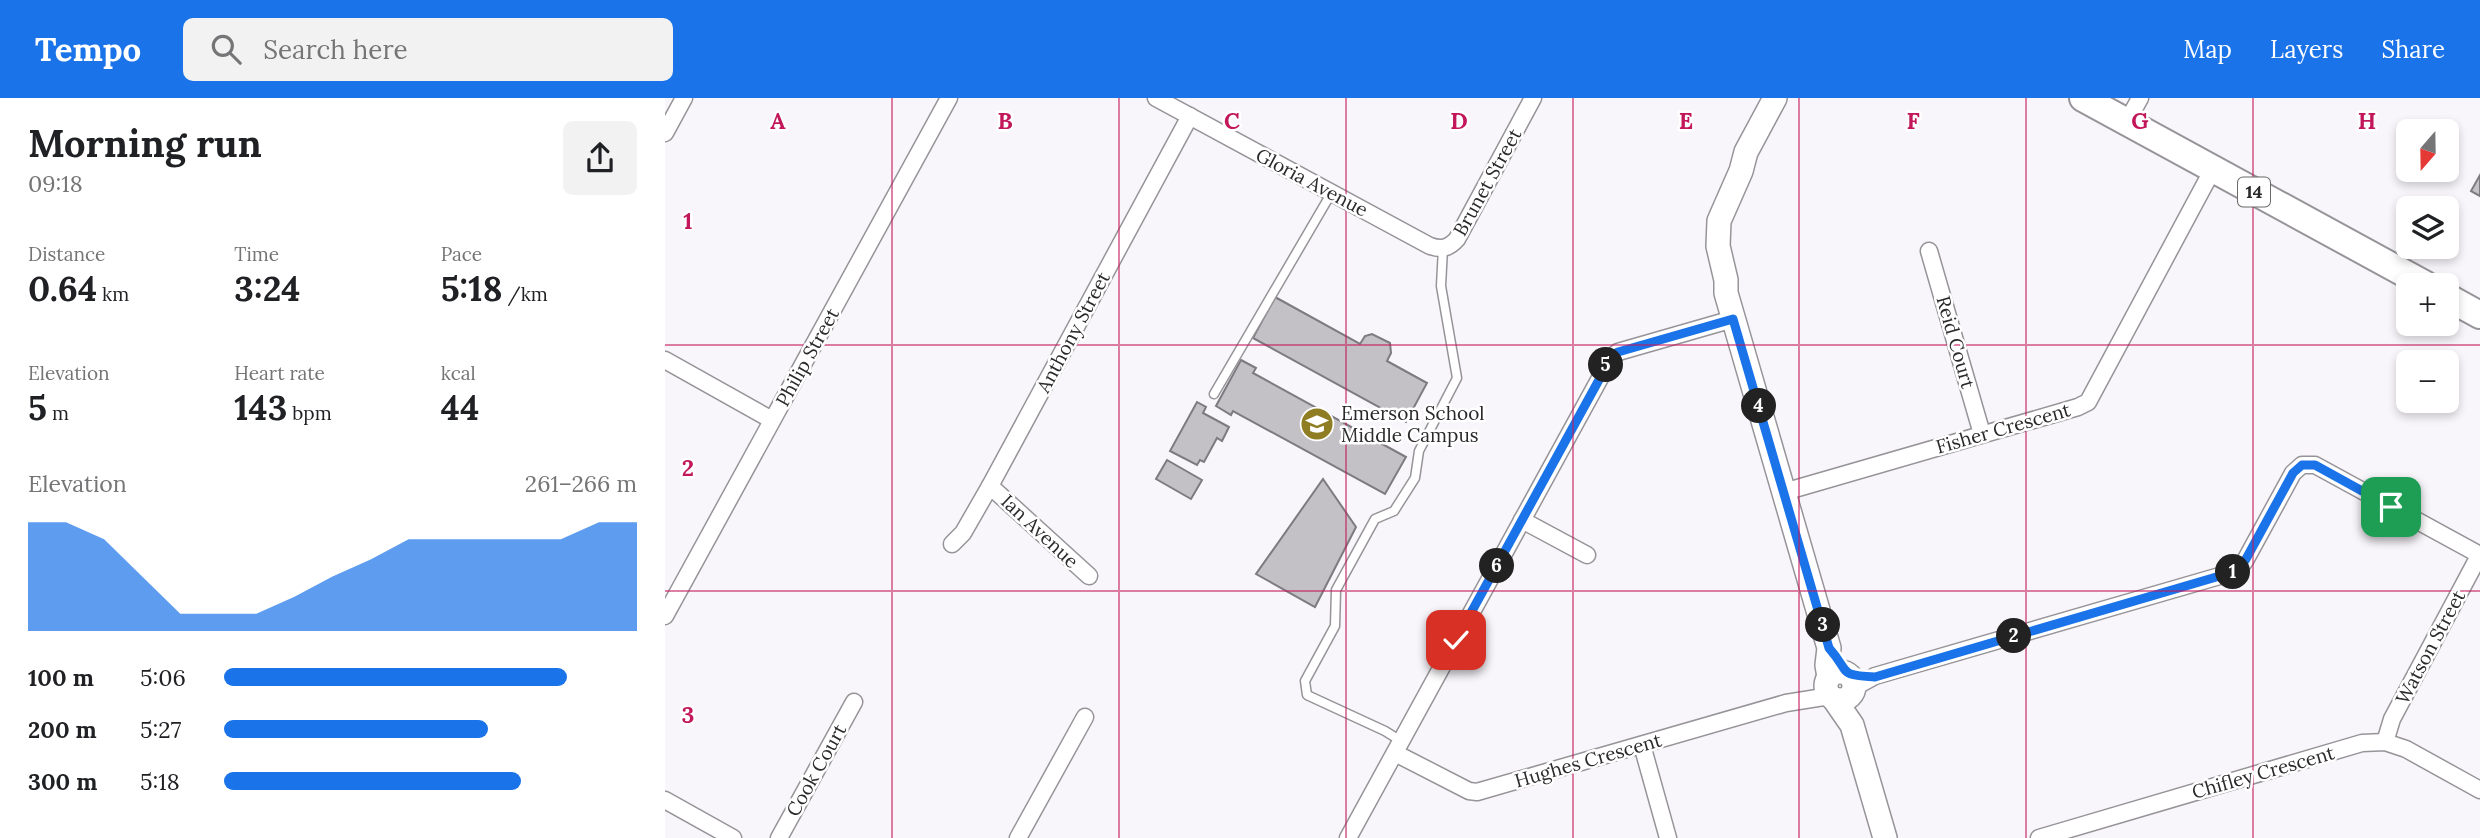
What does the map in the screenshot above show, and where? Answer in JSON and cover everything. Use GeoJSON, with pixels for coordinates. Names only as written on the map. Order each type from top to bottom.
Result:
{"type":"FeatureCollection","features":[{"type":"Feature","properties":{"kind":"main road","name":"14"},"geometry":{"type":"LineString","coordinates":[[2083,98],[2404,273]]}},
{"type":"Feature","properties":{"kind":"main road"},"geometry":{"type":"LineString","coordinates":[[2459,304],[2480,315]]}},
{"type":"Feature","properties":{"kind":"street"},"geometry":{"type":"LineString","coordinates":[[665,133],[684,98]]}},
{"type":"Feature","properties":{"kind":"street","name":"Philip Street"},"geometry":{"type":"LineString","coordinates":[[665,616],[949,98]]}},
{"type":"Feature","properties":{"kind":"street","name":"Gloria Avenue"},"geometry":{"type":"LineString","coordinates":[[1156,98],[1436,247]]}},
{"type":"Feature","properties":{"kind":"street","name":"Brunet Street"},"geometry":{"type":"LineString","coordinates":[[1436,247],[1453,244],[1457,239],[1533,98]]}},
{"type":"Feature","properties":{"kind":"street"},"geometry":{"type":"LineString","coordinates":[[1775,98],[1746,152],[1741,171],[1719,221],[1718,246],[1726,280],[1725,293],[1829,648],[1827,665],[1844,684],[1854,707],[1852,725],[1885,838]]}},
{"type":"Feature","properties":{"kind":"street"},"geometry":{"type":"LineString","coordinates":[[2127,122],[2140,98]]}},
{"type":"Feature","properties":{"kind":"street","name":"Anthony Street"},"geometry":{"type":"LineString","coordinates":[[952,544],[964,533],[1190,117]]}},
{"type":"Feature","properties":{"kind":"street","name":"Fisher Crescent"},"geometry":{"type":"LineString","coordinates":[[1784,492],[2088,402],[2213,169]]}},
{"type":"Feature","properties":{"kind":"street","name":"Reid Court"},"geometry":{"type":"LineString","coordinates":[[1929,251],[1982,433]]}},
{"type":"Feature","properties":{"kind":"street"},"geometry":{"type":"LineString","coordinates":[[1348,838],[1611,358],[1618,352],[1733,319]]}},
{"type":"Feature","properties":{"kind":"street"},"geometry":{"type":"LineString","coordinates":[[665,360],[772,420]]}},
{"type":"Feature","properties":{"kind":"street","name":"Hughes Crescent"},"geometry":{"type":"LineString","coordinates":[[1398,747],[1469,791],[1477,792],[2230,573],[2240,568],[2293,473],[2302,465],[2315,465],[2480,554]]}},
{"type":"Feature","properties":{"kind":"street","name":"Ian Avenue"},"geometry":{"type":"LineString","coordinates":[[990,486],[1089,576]]}},
{"type":"Feature","properties":{"kind":"street"},"geometry":{"type":"LineString","coordinates":[[1522,520],[1587,555]]}},
{"type":"Feature","properties":{"kind":"street","name":"Watson Street"},"geometry":{"type":"LineString","coordinates":[[2385,742],[2392,719],[2480,554]]}},
{"type":"Feature","properties":{"kind":"street","name":"Cook Court"},"geometry":{"type":"LineString","coordinates":[[779,838],[854,702]]}},
{"type":"Feature","properties":{"kind":"street"},"geometry":{"type":"LineString","coordinates":[[1018,838],[1085,717]]}},
{"type":"Feature","properties":{"kind":"street","name":"Chifley Crescent"},"geometry":{"type":"LineString","coordinates":[[2039,838],[2362,743],[2385,742],[2406,749],[2480,790]]}},
{"type":"Feature","properties":{"kind":"street"},"geometry":{"type":"LineString","coordinates":[[1642,745],[1668,838]]}},
{"type":"Feature","properties":{"kind":"street"},"geometry":{"type":"LineString","coordinates":[[665,800],[733,838]]}},
{"type":"Feature","properties":{"kind":"lane"},"geometry":{"type":"LineString","coordinates":[[1213,394],[1332,192]]}},
{"type":"Feature","properties":{"kind":"lane"},"geometry":{"type":"LineString","coordinates":[[1398,747],[1385,731],[1307,695],[1305,681],[1335,626],[1336,590],[1375,519],[1394,511],[1415,478],[1419,451],[1457,378],[1436,247]]}},
{"type":"Feature","properties":{"kind":"building"},"geometry":{"type":"Polygon","coordinates":[[[2480,175],[2480,196],[2471,191],[2480,175]]]}},
{"type":"Feature","properties":{"kind":"building"},"geometry":{"type":"Polygon","coordinates":[[[1275,297],[1360,344],[1365,336],[1372,334],[1390,343],[1391,353],[1387,361],[1427,383],[1406,422],[1253,338],[1275,297]]]}},
{"type":"Feature","properties":{"kind":"building"},"geometry":{"type":"Polygon","coordinates":[[[1241,360],[1256,368],[1253,373],[1406,457],[1385,494],[1233,411],[1231,415],[1216,406],[1241,360]]]}},
{"type":"Feature","properties":{"kind":"building"},"geometry":{"type":"Polygon","coordinates":[[[1197,402],[1206,407],[1203,413],[1229,427],[1222,441],[1217,438],[1204,462],[1200,460],[1197,465],[1170,451],[1197,402]]]}},
{"type":"Feature","properties":{"kind":"building"},"geometry":{"type":"Polygon","coordinates":[[[1167,460],[1202,480],[1191,499],[1156,479],[1167,460]]]}},
{"type":"Feature","properties":{"kind":"building"},"geometry":{"type":"Polygon","coordinates":[[[1323,479],[1356,527],[1315,607],[1256,574],[1323,479]]]}},
{"type":"Feature","properties":{"kind":"place","name":"Emerson School Middle Campus"},"geometry":{"type":"Point","coordinates":[1317,424]}},
{"type":"Feature","properties":{"kind":"route"},"geometry":{"type":"LineString","coordinates":[[1456,640],[1611,358],[1618,352],[1733,319],[1829,648],[1845,672],[1851,676],[1875,677],[2230,573],[2240,568],[2246,559],[2293,473],[2302,465],[2315,465],[2391,507]]}}]}
